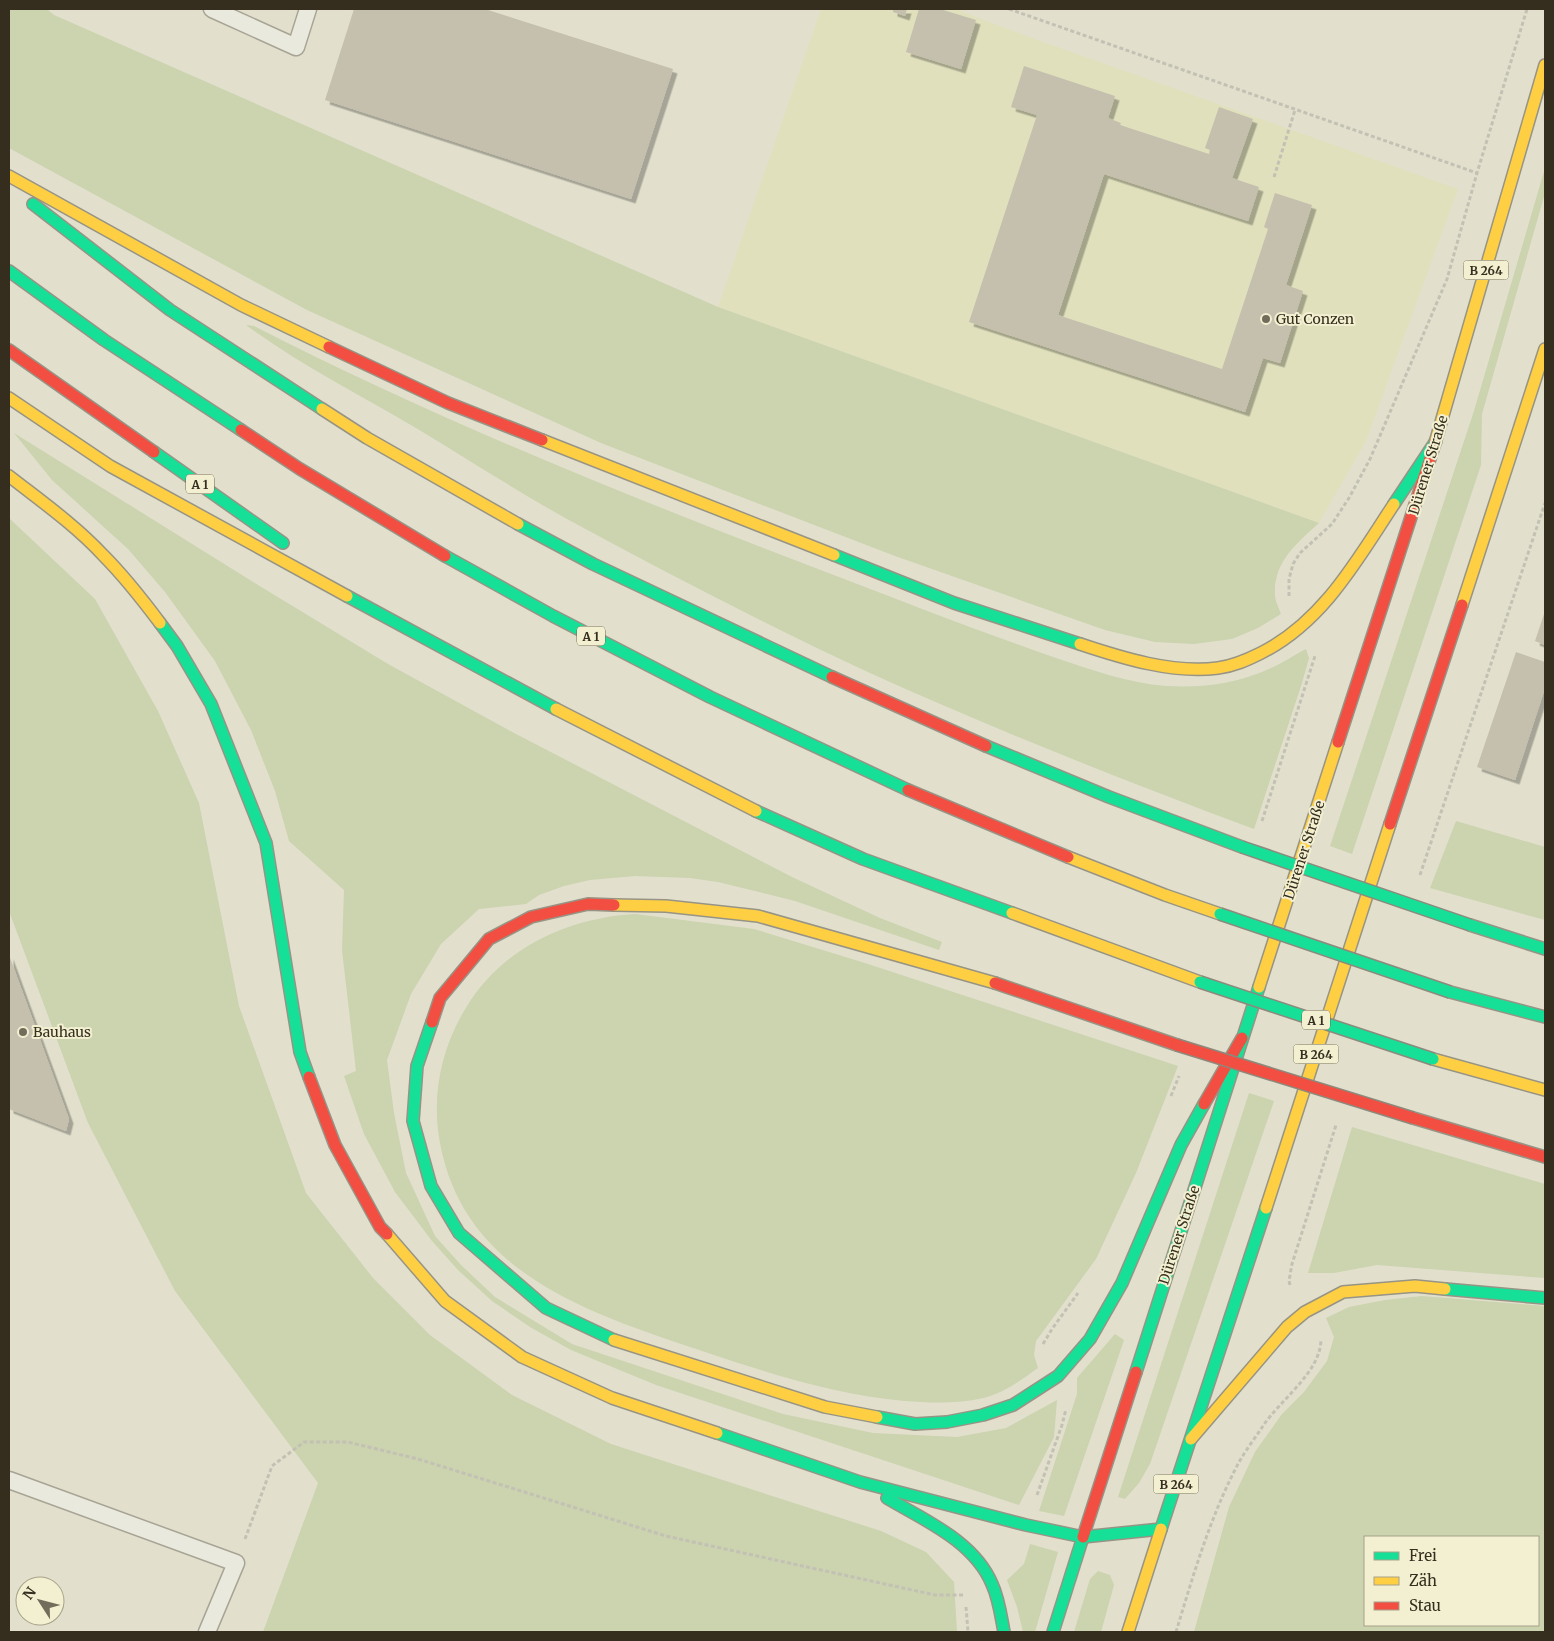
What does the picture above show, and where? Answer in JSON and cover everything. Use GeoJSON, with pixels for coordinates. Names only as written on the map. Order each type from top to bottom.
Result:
{"type":"FeatureCollection","features":[{"type":"Feature","properties":{"kind":"main road","name":"Dürener Straße"},"geometry":{"type":"LineString","coordinates":[[1053,1632],[1242,1038],[1436,441],[1545,65]]}},
{"type":"Feature","properties":{"kind":"main road"},"geometry":{"type":"LineString","coordinates":[[9,176],[121,237],[241,306],[448,403],[954,603],[1111,654],[1152,664],[1193,669],[1218,668],[1243,662],[1279,644],[1307,622],[1342,582],[1436,441]]}},
{"type":"Feature","properties":{"kind":"main road"},"geometry":{"type":"LineString","coordinates":[[9,186],[170,310],[233,352],[367,438],[512,521],[593,564],[880,700],[994,750],[1109,797],[1242,847],[1545,949]]}},
{"type":"Feature","properties":{"kind":"main road","name":"A 1"},"geometry":{"type":"LineString","coordinates":[[9,271],[104,340],[300,469],[450,559],[553,616],[710,697],[877,776],[1029,842],[1220,914],[1450,992],[1545,1017]]}},
{"type":"Feature","properties":{"kind":"main road","name":"B 264"},"geometry":{"type":"LineString","coordinates":[[1161,1529],[1545,348]]}},
{"type":"Feature","properties":{"kind":"main road","name":"A 1"},"geometry":{"type":"LineString","coordinates":[[9,350],[293,550]]}},
{"type":"Feature","properties":{"kind":"main road"},"geometry":{"type":"LineString","coordinates":[[9,398],[110,466],[391,619]]}},
{"type":"Feature","properties":{"kind":"main road"},"geometry":{"type":"LineString","coordinates":[[9,476],[61,516],[96,548],[140,595],[177,646],[211,704],[266,843],[300,1052],[335,1145],[380,1227],[445,1301],[522,1357],[612,1398],[860,1482],[1026,1525],[1082,1537],[1161,1529],[1128,1632]]}},
{"type":"Feature","properties":{"kind":"main road","name":"A 1"},"geometry":{"type":"LineString","coordinates":[[309,562],[391,619],[520,692],[772,818],[863,859],[1200,982],[1433,1059],[1545,1090]]}},
{"type":"Feature","properties":{"kind":"main road"},"geometry":{"type":"LineString","coordinates":[[1242,1038],[1181,1145],[1122,1282],[1090,1339],[1058,1376],[1014,1405],[984,1415],[947,1422],[915,1424],[825,1407],[609,1338],[546,1308],[459,1233],[431,1186],[413,1121],[417,1066],[440,998],[489,939],[530,917],[588,904],[666,906],[758,916],[865,945],[992,982],[1177,1045],[1414,1118],[1545,1157]]}},
{"type":"Feature","properties":{"kind":"main road"},"geometry":{"type":"LineString","coordinates":[[1470,925],[1545,940]]}},
{"type":"Feature","properties":{"kind":"main road"},"geometry":{"type":"LineString","coordinates":[[1191,1439],[1287,1327],[1305,1312],[1343,1292],[1415,1286],[1545,1298]]}},
{"type":"Feature","properties":{"kind":"main road"},"geometry":{"type":"LineString","coordinates":[[860,1482],[951,1537],[976,1559],[990,1578],[999,1606],[1004,1632]]}},
{"type":"Feature","properties":{"kind":"lane"},"geometry":{"type":"LineString","coordinates":[[212,9],[296,46],[308,9]]}},
{"type":"Feature","properties":{"kind":"lane"},"geometry":{"type":"LineString","coordinates":[[9,1480],[236,1563],[207,1632]]}},
{"type":"Feature","properties":{"kind":"path"},"geometry":{"type":"LineString","coordinates":[[1009,9],[1477,173]]}},
{"type":"Feature","properties":{"kind":"path"},"geometry":{"type":"LineString","coordinates":[[1274,177],[1295,110]]}},
{"type":"Feature","properties":{"kind":"path"},"geometry":{"type":"LineString","coordinates":[[236,1563],[272,1466],[304,1442],[348,1442],[418,1458],[666,1536],[935,1595],[966,1595]]}},
{"type":"Feature","properties":{"kind":"green space"},"geometry":{"type":"Polygon","coordinates":[[[9,9],[47,9],[54,15],[718,307],[1319,523],[1295,546],[1282,563],[1275,583],[1276,602],[1281,614],[1258,628],[1232,639],[1194,644],[1155,642],[1105,630],[895,556],[601,443],[307,310],[9,148],[9,9]]]}},
{"type":"Feature","properties":{"kind":"green space"},"geometry":{"type":"Polygon","coordinates":[[[821,9],[955,9],[1458,189],[1366,441],[1319,523],[718,307],[821,9]]]}},
{"type":"Feature","properties":{"kind":"green space"},"geometry":{"type":"Polygon","coordinates":[[[1545,168],[1545,193],[1482,414],[1481,465],[1352,854],[1330,846],[1474,411],[1545,168]]]}},
{"type":"Feature","properties":{"kind":"green space"},"geometry":{"type":"Polygon","coordinates":[[[246,325],[254,326],[409,401],[487,436],[646,502],[949,619],[1097,671],[1124,679],[1166,686],[1220,684],[1258,673],[1280,664],[1306,649],[1309,658],[1302,683],[1254,829],[1109,774],[965,715],[831,655],[755,617],[567,519],[288,354],[246,325]]]}},
{"type":"Feature","properties":{"kind":"green space"},"geometry":{"type":"Polygon","coordinates":[[[14,433],[388,664],[516,734],[792,877],[880,918],[942,942],[939,950],[795,901],[718,882],[690,878],[635,876],[590,880],[564,886],[539,895],[526,904],[479,909],[441,944],[411,994],[387,1060],[394,1113],[406,1173],[435,1236],[461,1265],[495,1297],[572,1344],[783,1414],[873,1433],[957,1437],[1006,1428],[1057,1400],[1054,1437],[1019,1505],[656,1385],[571,1350],[530,1327],[492,1301],[458,1270],[432,1241],[395,1192],[364,1134],[344,1076],[356,1071],[342,950],[344,890],[289,841],[275,791],[251,730],[215,661],[165,592],[128,549],[52,480],[14,433]]]}},
{"type":"Feature","properties":{"kind":"green space"},"geometry":{"type":"Polygon","coordinates":[[[9,518],[95,599],[158,711],[199,803],[239,1006],[306,1193],[373,1278],[430,1335],[512,1395],[611,1444],[881,1531],[926,1552],[954,1582],[957,1632],[263,1632],[318,1483],[175,1291],[88,1123],[9,911],[9,518]]]}},
{"type":"Feature","properties":{"kind":"green space"},"geometry":{"type":"Polygon","coordinates":[[[1456,821],[1545,847],[1545,920],[1430,888],[1456,821]]]}},
{"type":"Feature","properties":{"kind":"green space"},"geometry":{"type":"Polygon","coordinates":[[[635,914],[754,929],[865,963],[1178,1066],[1136,1173],[1096,1259],[1036,1341],[1034,1355],[1038,1368],[998,1393],[973,1400],[934,1403],[855,1394],[806,1383],[758,1369],[623,1323],[580,1305],[540,1283],[504,1257],[475,1224],[452,1185],[439,1137],[437,1120],[438,1086],[445,1053],[451,1037],[467,1006],[482,986],[518,952],[561,930],[585,922],[635,914]]]}},
{"type":"Feature","properties":{"kind":"green space"},"geometry":{"type":"Polygon","coordinates":[[[1249,1093],[1274,1101],[1150,1464],[1139,1483],[1125,1499],[1118,1497],[1249,1093]]]}},
{"type":"Feature","properties":{"kind":"green space"},"geometry":{"type":"Polygon","coordinates":[[[1352,1127],[1545,1184],[1545,1278],[1377,1265],[1334,1273],[1308,1273],[1352,1127]]]}},
{"type":"Feature","properties":{"kind":"green space"},"geometry":{"type":"Polygon","coordinates":[[[1422,1296],[1545,1306],[1545,1632],[1194,1632],[1229,1507],[1255,1452],[1282,1414],[1304,1392],[1327,1361],[1334,1337],[1326,1318],[1349,1307],[1385,1300],[1422,1296]]]}},
{"type":"Feature","properties":{"kind":"green space"},"geometry":{"type":"Polygon","coordinates":[[[1115,1334],[1124,1340],[1064,1516],[1039,1511],[1077,1394],[1077,1378],[1115,1334]]]}},
{"type":"Feature","properties":{"kind":"green space"},"geometry":{"type":"Polygon","coordinates":[[[1030,1544],[1058,1552],[1035,1632],[1023,1632],[1017,1607],[1007,1580],[1024,1564],[1030,1544]]]}},
{"type":"Feature","properties":{"kind":"green space"},"geometry":{"type":"Polygon","coordinates":[[[1098,1571],[1110,1575],[1114,1585],[1101,1632],[1074,1632],[1090,1579],[1098,1571]]]}},
{"type":"Feature","properties":{"kind":"building"},"geometry":{"type":"Polygon","coordinates":[[[354,9],[485,9],[673,69],[631,199],[325,100],[354,9]]]}},
{"type":"Feature","properties":{"kind":"building"},"geometry":{"type":"Polygon","coordinates":[[[893,9],[907,9],[905,16],[893,12],[893,9]]]}},
{"type":"Feature","properties":{"kind":"building"},"geometry":{"type":"Polygon","coordinates":[[[919,9],[940,9],[976,20],[961,69],[906,52],[919,9]]]}},
{"type":"Feature","properties":{"kind":"building"},"geometry":{"type":"Polygon","coordinates":[[[1024,66],[1115,96],[1108,118],[1121,123],[1120,125],[1209,154],[1210,150],[1205,148],[1219,107],[1253,119],[1232,178],[1259,187],[1248,221],[1104,174],[1058,315],[1222,369],[1268,229],[1264,227],[1275,193],[1312,205],[1286,285],[1303,291],[1280,363],[1263,358],[1245,412],[969,322],[1037,115],[1011,107],[1024,66]]]}},
{"type":"Feature","properties":{"kind":"building"},"geometry":{"type":"Polygon","coordinates":[[[1545,611],[1545,645],[1535,641],[1545,611]]]}},
{"type":"Feature","properties":{"kind":"building"},"geometry":{"type":"Polygon","coordinates":[[[1516,652],[1545,662],[1545,688],[1515,780],[1477,767],[1516,652]]]}},
{"type":"Feature","properties":{"kind":"building","name":"Bauhaus"},"geometry":{"type":"Polygon","coordinates":[[[9,955],[69,1119],[66,1131],[9,1109],[9,955]]]}},
{"type":"Feature","properties":{"kind":"traffic: fast"},"geometry":{"type":"LineString","coordinates":[[33,204],[170,310],[322,409]]}},
{"type":"Feature","properties":{"kind":"traffic: fast"},"geometry":{"type":"LineString","coordinates":[[9,271],[104,340],[241,430]]}},
{"type":"Feature","properties":{"kind":"traffic: fast"},"geometry":{"type":"LineString","coordinates":[[1394,504],[1436,441]]}},
{"type":"Feature","properties":{"kind":"traffic: fast"},"geometry":{"type":"LineString","coordinates":[[154,452],[283,543]]}},
{"type":"Feature","properties":{"kind":"traffic: fast"},"geometry":{"type":"LineString","coordinates":[[518,524],[593,564],[832,677]]}},
{"type":"Feature","properties":{"kind":"traffic: fast"},"geometry":{"type":"LineString","coordinates":[[834,555],[954,603],[1080,644]]}},
{"type":"Feature","properties":{"kind":"traffic: fast"},"geometry":{"type":"LineString","coordinates":[[445,556],[553,616],[710,697],[908,790]]}},
{"type":"Feature","properties":{"kind":"traffic: fast"},"geometry":{"type":"LineString","coordinates":[[347,596],[556,709]]}},
{"type":"Feature","properties":{"kind":"traffic: fast"},"geometry":{"type":"LineString","coordinates":[[160,623],[177,646],[211,704],[266,843],[300,1052],[309,1077]]}},
{"type":"Feature","properties":{"kind":"traffic: fast"},"geometry":{"type":"LineString","coordinates":[[986,746],[1109,797],[1242,847]]}},
{"type":"Feature","properties":{"kind":"traffic: fast"},"geometry":{"type":"LineString","coordinates":[[756,811],[863,859],[1012,913]]}},
{"type":"Feature","properties":{"kind":"traffic: fast"},"geometry":{"type":"LineString","coordinates":[[1242,847],[1470,925]]}},
{"type":"Feature","properties":{"kind":"traffic: fast"},"geometry":{"type":"LineString","coordinates":[[1220,914],[1450,992]]}},
{"type":"Feature","properties":{"kind":"traffic: fast"},"geometry":{"type":"LineString","coordinates":[[1470,925],[1545,949]]}},
{"type":"Feature","properties":{"kind":"traffic: fast"},"geometry":{"type":"LineString","coordinates":[[1200,982],[1433,1059]]}},
{"type":"Feature","properties":{"kind":"traffic: fast"},"geometry":{"type":"LineString","coordinates":[[1136,1372],[1259,987]]}},
{"type":"Feature","properties":{"kind":"traffic: fast"},"geometry":{"type":"LineString","coordinates":[[1450,992],[1545,1017]]}},
{"type":"Feature","properties":{"kind":"traffic: fast"},"geometry":{"type":"LineString","coordinates":[[432,1022],[417,1066],[413,1121],[431,1186],[459,1233],[546,1308],[614,1340]]}},
{"type":"Feature","properties":{"kind":"traffic: fast"},"geometry":{"type":"LineString","coordinates":[[877,1417],[915,1424],[947,1422],[983,1415],[1013,1405],[1058,1376],[1090,1339],[1122,1283],[1181,1145],[1204,1104]]}},
{"type":"Feature","properties":{"kind":"traffic: fast"},"geometry":{"type":"LineString","coordinates":[[1161,1529],[1266,1208]]}},
{"type":"Feature","properties":{"kind":"traffic: fast"},"geometry":{"type":"LineString","coordinates":[[1445,1289],[1545,1298]]}},
{"type":"Feature","properties":{"kind":"traffic: fast"},"geometry":{"type":"LineString","coordinates":[[717,1433],[860,1482],[1026,1525],[1083,1537],[1161,1529]]}},
{"type":"Feature","properties":{"kind":"traffic: fast"},"geometry":{"type":"LineString","coordinates":[[887,1498],[947,1533],[973,1556],[984,1569],[992,1584],[1000,1608],[1004,1632]]}},
{"type":"Feature","properties":{"kind":"traffic: fast"},"geometry":{"type":"LineString","coordinates":[[1053,1632],[1083,1537]]}},
{"type":"Feature","properties":{"kind":"traffic: slow"},"geometry":{"type":"LineString","coordinates":[[1435,443],[1545,65]]}},
{"type":"Feature","properties":{"kind":"traffic: slow"},"geometry":{"type":"LineString","coordinates":[[9,176],[241,305],[329,347]]}},
{"type":"Feature","properties":{"kind":"traffic: slow"},"geometry":{"type":"LineString","coordinates":[[1462,605],[1545,349]]}},
{"type":"Feature","properties":{"kind":"traffic: slow"},"geometry":{"type":"LineString","coordinates":[[9,398],[110,466],[347,596]]}},
{"type":"Feature","properties":{"kind":"traffic: slow"},"geometry":{"type":"LineString","coordinates":[[322,409],[367,438],[518,524]]}},
{"type":"Feature","properties":{"kind":"traffic: slow"},"geometry":{"type":"LineString","coordinates":[[542,440],[834,555]]}},
{"type":"Feature","properties":{"kind":"traffic: slow"},"geometry":{"type":"LineString","coordinates":[[9,476],[58,514],[92,544],[126,579],[160,623]]}},
{"type":"Feature","properties":{"kind":"traffic: slow"},"geometry":{"type":"LineString","coordinates":[[1080,644],[1148,664],[1183,669],[1224,667],[1251,658],[1283,640],[1303,625],[1321,607],[1352,568],[1394,504]]}},
{"type":"Feature","properties":{"kind":"traffic: slow"},"geometry":{"type":"LineString","coordinates":[[556,709],[756,811]]}},
{"type":"Feature","properties":{"kind":"traffic: slow"},"geometry":{"type":"LineString","coordinates":[[1259,987],[1338,742]]}},
{"type":"Feature","properties":{"kind":"traffic: slow"},"geometry":{"type":"LineString","coordinates":[[1266,1208],[1390,824]]}},
{"type":"Feature","properties":{"kind":"traffic: slow"},"geometry":{"type":"LineString","coordinates":[[1068,857],[1165,895],[1220,914]]}},
{"type":"Feature","properties":{"kind":"traffic: slow"},"geometry":{"type":"LineString","coordinates":[[614,905],[666,906],[758,916],[995,983]]}},
{"type":"Feature","properties":{"kind":"traffic: slow"},"geometry":{"type":"LineString","coordinates":[[1012,913],[1200,982]]}},
{"type":"Feature","properties":{"kind":"traffic: slow"},"geometry":{"type":"LineString","coordinates":[[1433,1059],[1545,1090]]}},
{"type":"Feature","properties":{"kind":"traffic: slow"},"geometry":{"type":"LineString","coordinates":[[387,1234],[445,1301],[522,1357],[612,1398],[717,1433]]}},
{"type":"Feature","properties":{"kind":"traffic: slow"},"geometry":{"type":"LineString","coordinates":[[1191,1439],[1287,1327],[1305,1312],[1343,1292],[1415,1286],[1445,1289]]}},
{"type":"Feature","properties":{"kind":"traffic: slow"},"geometry":{"type":"LineString","coordinates":[[614,1340],[825,1407],[877,1417]]}},
{"type":"Feature","properties":{"kind":"traffic: slow"},"geometry":{"type":"LineString","coordinates":[[1128,1632],[1161,1529]]}},
{"type":"Feature","properties":{"kind":"traffic: jam"},"geometry":{"type":"LineString","coordinates":[[329,347],[448,403],[542,440]]}},
{"type":"Feature","properties":{"kind":"traffic: jam"},"geometry":{"type":"LineString","coordinates":[[9,350],[154,452]]}},
{"type":"Feature","properties":{"kind":"traffic: jam"},"geometry":{"type":"LineString","coordinates":[[241,430],[300,469],[445,556]]}},
{"type":"Feature","properties":{"kind":"traffic: jam"},"geometry":{"type":"LineString","coordinates":[[1338,742],[1435,443]]}},
{"type":"Feature","properties":{"kind":"traffic: jam"},"geometry":{"type":"LineString","coordinates":[[1390,824],[1462,605]]}},
{"type":"Feature","properties":{"kind":"traffic: jam"},"geometry":{"type":"LineString","coordinates":[[832,677],[986,746]]}},
{"type":"Feature","properties":{"kind":"traffic: jam"},"geometry":{"type":"LineString","coordinates":[[908,790],[1068,857]]}},
{"type":"Feature","properties":{"kind":"traffic: jam"},"geometry":{"type":"LineString","coordinates":[[432,1022],[440,998],[489,939],[531,917],[588,904],[614,905]]}},
{"type":"Feature","properties":{"kind":"traffic: jam"},"geometry":{"type":"LineString","coordinates":[[995,983],[1177,1045]]}},
{"type":"Feature","properties":{"kind":"traffic: jam"},"geometry":{"type":"LineString","coordinates":[[1204,1104],[1242,1038]]}},
{"type":"Feature","properties":{"kind":"traffic: jam"},"geometry":{"type":"LineString","coordinates":[[1177,1045],[1413,1118]]}},
{"type":"Feature","properties":{"kind":"traffic: jam"},"geometry":{"type":"LineString","coordinates":[[309,1077],[335,1145],[380,1227],[387,1234]]}},
{"type":"Feature","properties":{"kind":"traffic: jam"},"geometry":{"type":"LineString","coordinates":[[1413,1118],[1545,1157]]}},
{"type":"Feature","properties":{"kind":"traffic: jam"},"geometry":{"type":"LineString","coordinates":[[1083,1537],[1136,1372]]}},
{"type":"Feature","properties":{"kind":"place","name":"Gut Conzen"},"geometry":{"type":"Point","coordinates":[1266,319]}},
{"type":"Feature","properties":{"kind":"place","name":"Bauhaus"},"geometry":{"type":"Point","coordinates":[23,1032]}}]}
